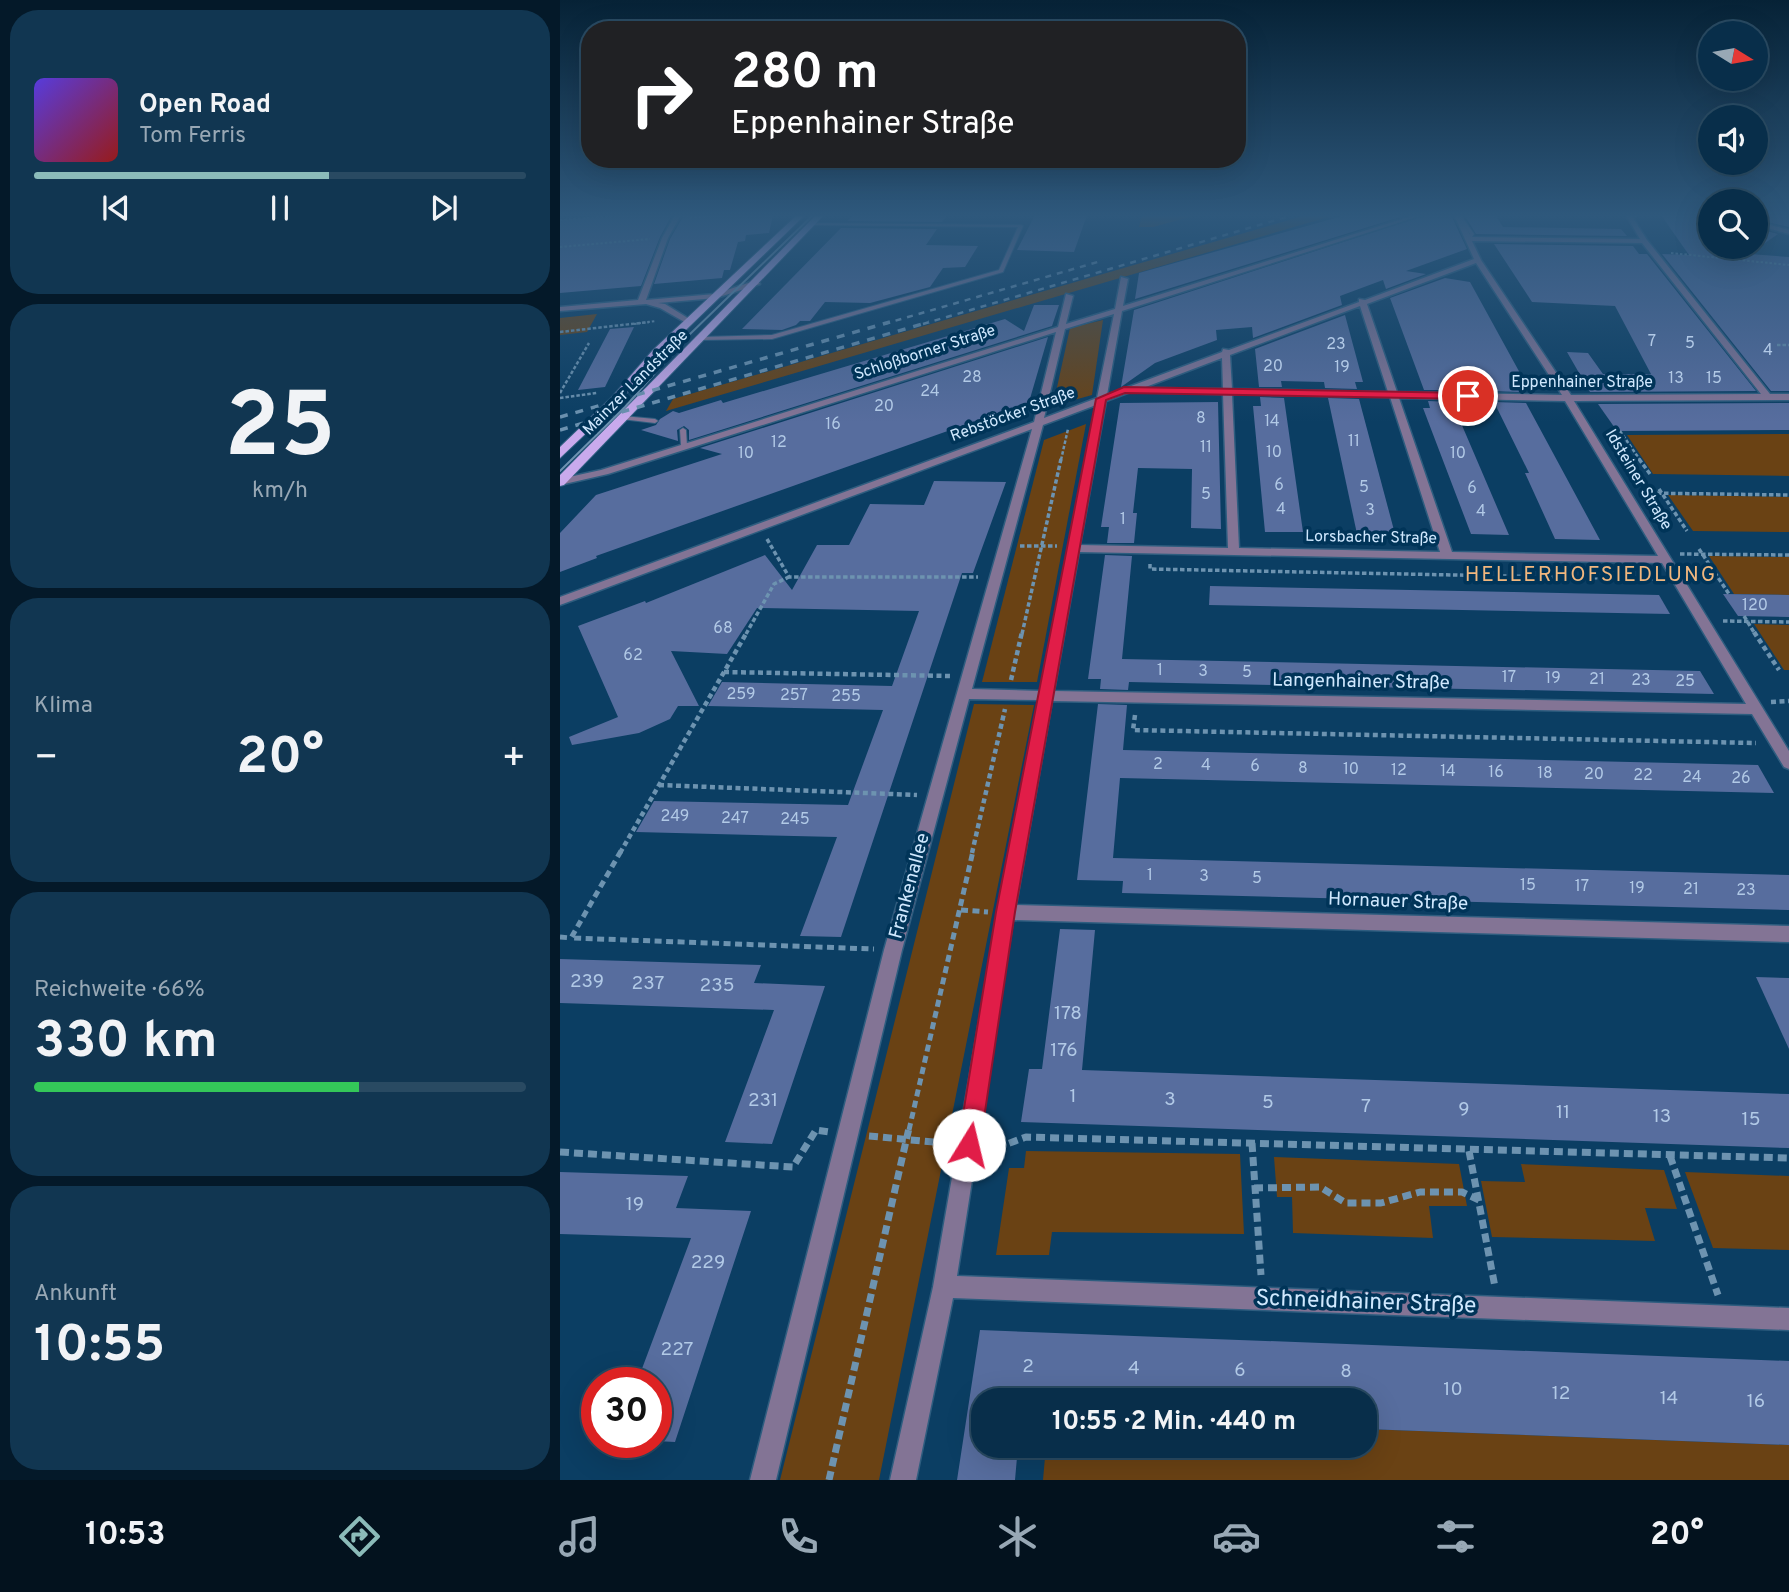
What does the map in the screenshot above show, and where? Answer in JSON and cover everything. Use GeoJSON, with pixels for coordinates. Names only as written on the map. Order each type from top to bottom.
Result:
{"type":"FeatureCollection","features":[{"type":"Feature","properties":{"kind":"main road","name":"Mainzer Landstraße"},"geometry":{"type":"LineString","coordinates":[[560,454],[684,320],[729,284]]}},
{"type":"Feature","properties":{"kind":"main road","name":"Mainzer Landstraße"},"geometry":{"type":"LineString","coordinates":[[560,482],[755,284]]}},
{"type":"Feature","properties":{"kind":"street"},"geometry":{"type":"LineString","coordinates":[[641,302],[648,284]]}},
{"type":"Feature","properties":{"kind":"street"},"geometry":{"type":"LineString","coordinates":[[560,309],[716,296],[751,284]]}},
{"type":"Feature","properties":{"kind":"street"},"geometry":{"type":"LineString","coordinates":[[903,1480],[944,1287],[1006,912],[1123,284]]}},
{"type":"Feature","properties":{"kind":"street","name":"Schloßborner Straße"},"geometry":{"type":"LineString","coordinates":[[560,482],[684,446],[1196,284]]}},
{"type":"Feature","properties":{"kind":"street","name":"Rebstöcker Straße"},"geometry":{"type":"LineString","coordinates":[[560,601],[1410,284]]}},
{"type":"Feature","properties":{"kind":"street","name":"Idsteiner Straße"},"geometry":{"type":"LineString","coordinates":[[1494,284],[1567,398],[1789,763]]}},
{"type":"Feature","properties":{"kind":"street"},"geometry":{"type":"LineString","coordinates":[[1678,284],[1768,398]]}},
{"type":"Feature","properties":{"kind":"street"},"geometry":{"type":"LineString","coordinates":[[716,296],[736,304]]}},
{"type":"Feature","properties":{"kind":"street","name":"Frankenallee"},"geometry":{"type":"LineString","coordinates":[[763,1480],[846,1134],[933,795],[970,677],[1003,546],[1039,423],[1069,296]]}},
{"type":"Feature","properties":{"kind":"street"},"geometry":{"type":"LineString","coordinates":[[1362,301],[1447,555]]}},
{"type":"Feature","properties":{"kind":"street"},"geometry":{"type":"LineString","coordinates":[[641,302],[662,306],[684,320]]}},
{"type":"Feature","properties":{"kind":"street"},"geometry":{"type":"LineString","coordinates":[[1226,351],[1234,550]]}},
{"type":"Feature","properties":{"kind":"street","name":"Eppenhainer Straße"},"geometry":{"type":"LineString","coordinates":[[1124,390],[1567,398],[1789,397]]}},
{"type":"Feature","properties":{"kind":"street","name":"Lorsbacher Straße"},"geometry":{"type":"LineString","coordinates":[[1075,548],[1664,557]]}},
{"type":"Feature","properties":{"kind":"street","name":"Langenhainer Straße"},"geometry":{"type":"LineString","coordinates":[[965,694],[1756,709]]}},
{"type":"Feature","properties":{"kind":"street","name":"Hornauer Straße"},"geometry":{"type":"LineString","coordinates":[[1006,912],[1789,934]]}},
{"type":"Feature","properties":{"kind":"street","name":"Schneidhainer Straße"},"geometry":{"type":"LineString","coordinates":[[944,1287],[1789,1319]]}},
{"type":"Feature","properties":{"kind":"lane"},"geometry":{"type":"LineString","coordinates":[[701,339],[772,337],[956,284]]}},
{"type":"Feature","properties":{"kind":"lane"},"geometry":{"type":"LineString","coordinates":[[623,418],[655,421]]}},
{"type":"Feature","properties":{"kind":"lane"},"geometry":{"type":"LineString","coordinates":[[683,429],[684,446]]}},
{"type":"Feature","properties":{"kind":"path"},"geometry":{"type":"LineString","coordinates":[[560,332],[684,320]]}},
{"type":"Feature","properties":{"kind":"path"},"geometry":{"type":"LineString","coordinates":[[560,396],[589,343]]}},
{"type":"Feature","properties":{"kind":"path"},"geometry":{"type":"LineString","coordinates":[[1777,345],[1788,346]]}},
{"type":"Feature","properties":{"kind":"path"},"geometry":{"type":"LineString","coordinates":[[560,379],[569,378]]}},
{"type":"Feature","properties":{"kind":"path"},"geometry":{"type":"LineString","coordinates":[[560,396],[607,393]]}},
{"type":"Feature","properties":{"kind":"path"},"geometry":{"type":"LineString","coordinates":[[829,1480],[1069,425]]}},
{"type":"Feature","properties":{"kind":"path"},"geometry":{"type":"LineString","coordinates":[[1620,431],[1650,474]]}},
{"type":"Feature","properties":{"kind":"path"},"geometry":{"type":"LineString","coordinates":[[1660,491],[1687,531]]}},
{"type":"Feature","properties":{"kind":"path"},"geometry":{"type":"LineString","coordinates":[[1626,494],[1660,491],[1789,495]]}},
{"type":"Feature","properties":{"kind":"path"},"geometry":{"type":"LineString","coordinates":[[759,526],[789,577]]}},
{"type":"Feature","properties":{"kind":"path"},"geometry":{"type":"LineString","coordinates":[[1003,546],[1075,548]]}},
{"type":"Feature","properties":{"kind":"path"},"geometry":{"type":"LineString","coordinates":[[1151,549],[1150,569],[1677,579]]}},
{"type":"Feature","properties":{"kind":"path"},"geometry":{"type":"LineString","coordinates":[[1699,549],[1729,594]]}},
{"type":"Feature","properties":{"kind":"path"},"geometry":{"type":"LineString","coordinates":[[1664,557],[1702,554],[1789,555]]}},
{"type":"Feature","properties":{"kind":"path"},"geometry":{"type":"LineString","coordinates":[[571,938],[774,584],[789,577],[996,577]]}},
{"type":"Feature","properties":{"kind":"path"},"geometry":{"type":"LineString","coordinates":[[1744,616],[1779,670]]}},
{"type":"Feature","properties":{"kind":"path"},"geometry":{"type":"LineString","coordinates":[[1703,621],[1789,622]]}},
{"type":"Feature","properties":{"kind":"path"},"geometry":{"type":"LineString","coordinates":[[724,672],[970,677]]}},
{"type":"Feature","properties":{"kind":"path"},"geometry":{"type":"LineString","coordinates":[[1136,696],[1133,730],[1777,743]]}},
{"type":"Feature","properties":{"kind":"path"},"geometry":{"type":"LineString","coordinates":[[659,785],[933,795]]}},
{"type":"Feature","properties":{"kind":"path"},"geometry":{"type":"LineString","coordinates":[[560,937],[893,950]]}},
{"type":"Feature","properties":{"kind":"path"},"geometry":{"type":"LineString","coordinates":[[560,1152],[793,1167],[816,1130],[944,1143]]}},
{"type":"Feature","properties":{"kind":"path"},"geometry":{"type":"LineString","coordinates":[[996,1148],[1026,1137],[1789,1158]]}},
{"type":"Feature","properties":{"kind":"path"},"geometry":{"type":"LineString","coordinates":[[1252,1143],[1262,1299]]}},
{"type":"Feature","properties":{"kind":"path"},"geometry":{"type":"LineString","coordinates":[[1469,1151],[1499,1308]]}},
{"type":"Feature","properties":{"kind":"path"},"geometry":{"type":"LineString","coordinates":[[1670,1156],[1725,1317]]}},
{"type":"Feature","properties":{"kind":"path"},"geometry":{"type":"LineString","coordinates":[[1254,1188],[1320,1187],[1346,1203],[1381,1203],[1420,1192],[1462,1192],[1479,1200]]}},
{"type":"Feature","properties":{"kind":"shaded area"},"geometry":{"type":"Polygon","coordinates":[[[1068,284],[1099,284],[666,411],[673,399],[1068,284]]]}},
{"type":"Feature","properties":{"kind":"shaded area"},"geometry":{"type":"Polygon","coordinates":[[[597,314],[587,332],[560,335],[560,318],[597,314]]]}},
{"type":"Feature","properties":{"kind":"shaded area"},"geometry":{"type":"Polygon","coordinates":[[[1103,320],[1092,395],[1067,402],[1054,401],[1070,328],[1103,320]]]}},
{"type":"Feature","properties":{"kind":"shaded area"},"geometry":{"type":"Polygon","coordinates":[[[1086,424],[1037,682],[982,682],[1044,440],[1086,424]]]}},
{"type":"Feature","properties":{"kind":"shaded area"},"geometry":{"type":"Polygon","coordinates":[[[1789,434],[1789,476],[1653,474],[1627,435],[1789,434]]]}},
{"type":"Feature","properties":{"kind":"shaded area"},"geometry":{"type":"Polygon","coordinates":[[[1668,495],[1789,497],[1789,532],[1693,531],[1668,495]]]}},
{"type":"Feature","properties":{"kind":"shaded area"},"geometry":{"type":"Polygon","coordinates":[[[1709,556],[1789,557],[1789,595],[1734,594],[1709,556]]]}},
{"type":"Feature","properties":{"kind":"shaded area"},"geometry":{"type":"Polygon","coordinates":[[[1754,624],[1789,625],[1789,670],[1784,670],[1754,624]]]}},
{"type":"Feature","properties":{"kind":"shaded area"},"geometry":{"type":"Polygon","coordinates":[[[974,704],[1034,705],[879,1480],[780,1480],[974,704]]]}},
{"type":"Feature","properties":{"kind":"shaded area"},"geometry":{"type":"Polygon","coordinates":[[[1026,1151],[1240,1154],[1244,1234],[1052,1232],[1049,1255],[996,1255],[1009,1168],[1024,1168],[1026,1151]]]}},
{"type":"Feature","properties":{"kind":"shaded area"},"geometry":{"type":"Polygon","coordinates":[[[1274,1157],[1459,1164],[1467,1206],[1429,1206],[1433,1238],[1293,1233],[1292,1197],[1277,1197],[1274,1157]]]}},
{"type":"Feature","properties":{"kind":"shaded area"},"geometry":{"type":"Polygon","coordinates":[[[1521,1164],[1664,1170],[1677,1209],[1645,1208],[1655,1241],[1492,1237],[1481,1181],[1525,1182],[1521,1164]]]}},
{"type":"Feature","properties":{"kind":"shaded area"},"geometry":{"type":"Polygon","coordinates":[[[1685,1172],[1789,1176],[1789,1250],[1713,1248],[1685,1172]]]}},
{"type":"Feature","properties":{"kind":"shaded area"},"geometry":{"type":"Polygon","coordinates":[[[1377,1429],[1789,1445],[1789,1480],[1043,1480],[1045,1458],[1377,1458],[1377,1429]]]}},
{"type":"Feature","properties":{"kind":"building"},"geometry":{"type":"Polygon","coordinates":[[[560,284],[642,284],[641,286],[560,293],[560,284]]]}},
{"type":"Feature","properties":{"kind":"building"},"geometry":{"type":"Polygon","coordinates":[[[786,284],[932,284],[930,287],[870,303],[825,302],[810,321],[800,321],[782,330],[742,329],[786,284]]]}},
{"type":"Feature","properties":{"kind":"building"},"geometry":{"type":"Polygon","coordinates":[[[1137,284],[1183,284],[1135,299],[1137,284]]]}},
{"type":"Feature","properties":{"kind":"building"},"geometry":{"type":"Polygon","coordinates":[[[1214,284],[1372,284],[1340,296],[1342,305],[1253,338],[1252,327],[1216,330],[1217,340],[1155,363],[1121,387],[1134,310],[1214,284]]]}},
{"type":"Feature","properties":{"kind":"building"},"geometry":{"type":"Polygon","coordinates":[[[1384,284],[1399,284],[1386,289],[1384,284]]]}},
{"type":"Feature","properties":{"kind":"building"},"geometry":{"type":"Polygon","coordinates":[[[1428,284],[1471,284],[1526,384],[1516,384],[1520,392],[1488,391],[1484,383],[1444,383],[1447,390],[1424,390],[1390,298],[1428,284]]]}},
{"type":"Feature","properties":{"kind":"building"},"geometry":{"type":"Polygon","coordinates":[[[1520,284],[1671,284],[1756,391],[1590,392],[1567,352],[1588,353],[1603,374],[1651,374],[1615,306],[1532,302],[1520,284]]]}},
{"type":"Feature","properties":{"kind":"building"},"geometry":{"type":"Polygon","coordinates":[[[1686,284],[1789,284],[1789,391],[1771,391],[1686,284]]]}},
{"type":"Feature","properties":{"kind":"building"},"geometry":{"type":"Polygon","coordinates":[[[1034,305],[1059,305],[1052,326],[689,440],[689,430],[684,426],[677,430],[678,441],[641,430],[656,425],[673,411],[679,413],[721,400],[723,403],[1005,319],[1024,331],[1034,305]]]}},
{"type":"Feature","properties":{"kind":"building"},"geometry":{"type":"Polygon","coordinates":[[[1345,315],[1363,382],[1355,382],[1357,389],[1325,388],[1324,382],[1281,381],[1282,387],[1259,387],[1255,349],[1345,315]]]}},
{"type":"Feature","properties":{"kind":"building"},"geometry":{"type":"Polygon","coordinates":[[[634,327],[605,387],[578,390],[610,329],[634,327]]]}},
{"type":"Feature","properties":{"kind":"building"},"geometry":{"type":"Polygon","coordinates":[[[1048,337],[1029,402],[596,556],[597,558],[560,572],[560,533],[596,495],[722,454],[700,448],[1048,337]]]}},
{"type":"Feature","properties":{"kind":"building"},"geometry":{"type":"Polygon","coordinates":[[[1260,397],[1284,398],[1303,532],[1265,532],[1253,406],[1261,406],[1260,397]]]}},
{"type":"Feature","properties":{"kind":"building"},"geometry":{"type":"Polygon","coordinates":[[[1328,398],[1359,399],[1395,534],[1357,534],[1328,398]]]}},
{"type":"Feature","properties":{"kind":"building"},"geometry":{"type":"Polygon","coordinates":[[[1428,401],[1452,402],[1509,535],[1471,534],[1423,408],[1430,408],[1428,401]]]}},
{"type":"Feature","properties":{"kind":"building"},"geometry":{"type":"Polygon","coordinates":[[[1218,402],[1221,529],[1191,528],[1192,469],[1138,468],[1133,513],[1137,513],[1134,543],[1107,543],[1109,527],[1101,527],[1120,403],[1218,402]]]}},
{"type":"Feature","properties":{"kind":"building"},"geometry":{"type":"Polygon","coordinates":[[[1494,402],[1526,403],[1600,540],[1555,539],[1525,473],[1529,473],[1494,402]]]}},
{"type":"Feature","properties":{"kind":"building"},"geometry":{"type":"Polygon","coordinates":[[[1789,403],[1789,430],[1617,431],[1598,404],[1789,403]]]}},
{"type":"Feature","properties":{"kind":"building"},"geometry":{"type":"Polygon","coordinates":[[[934,481],[1006,482],[973,573],[962,573],[841,937],[800,936],[837,837],[636,832],[654,801],[848,805],[883,710],[708,706],[722,682],[892,686],[919,611],[757,608],[727,654],[671,651],[699,706],[678,706],[670,719],[639,733],[572,745],[569,737],[618,717],[578,626],[645,601],[646,603],[765,555],[792,590],[817,545],[849,545],[870,504],[924,505],[934,481]]]}},
{"type":"Feature","properties":{"kind":"building"},"geometry":{"type":"Polygon","coordinates":[[[1105,555],[1132,556],[1122,659],[1700,671],[1714,694],[1129,682],[1128,690],[1100,689],[1101,679],[1088,679],[1105,555]]]}},
{"type":"Feature","properties":{"kind":"building"},"geometry":{"type":"Polygon","coordinates":[[[1210,586],[1659,595],[1670,614],[1209,605],[1210,586]]]}},
{"type":"Feature","properties":{"kind":"building"},"geometry":{"type":"Polygon","coordinates":[[[1723,594],[1789,595],[1789,617],[1738,616],[1723,594]]]}},
{"type":"Feature","properties":{"kind":"building"},"geometry":{"type":"Polygon","coordinates":[[[1098,704],[1127,705],[1123,750],[1758,765],[1774,793],[1120,778],[1113,858],[1789,875],[1789,910],[1122,893],[1123,881],[1077,880],[1098,704]]]}},
{"type":"Feature","properties":{"kind":"building"},"geometry":{"type":"Polygon","coordinates":[[[1060,929],[1095,930],[1082,1070],[1789,1094],[1789,1148],[1021,1122],[1029,1069],[1042,1069],[1060,929]]]}},
{"type":"Feature","properties":{"kind":"building"},"geometry":{"type":"Polygon","coordinates":[[[560,959],[761,965],[754,983],[825,986],[772,1144],[725,1142],[774,1010],[560,1003],[560,959]]]}},
{"type":"Feature","properties":{"kind":"building"},"geometry":{"type":"Polygon","coordinates":[[[1756,977],[1789,978],[1789,1049],[1756,977]]]}},
{"type":"Feature","properties":{"kind":"building"},"geometry":{"type":"Polygon","coordinates":[[[560,1172],[688,1176],[676,1208],[751,1211],[675,1442],[672,1442],[672,1367],[643,1367],[691,1238],[560,1234],[560,1172]]]}},
{"type":"Feature","properties":{"kind":"building"},"geometry":{"type":"Polygon","coordinates":[[[980,1330],[1789,1361],[1789,1445],[1377,1429],[1377,1388],[971,1388],[980,1330]]]}},
{"type":"Feature","properties":{"kind":"building"},"geometry":{"type":"Polygon","coordinates":[[[971,1389],[971,1458],[1017,1458],[1015,1480],[957,1480],[971,1389]]]}},
{"type":"Feature","properties":{"kind":"tram line"},"geometry":{"type":"LineString","coordinates":[[560,471],[625,407],[688,336],[742,284]]}},
{"type":"Feature","properties":{"kind":"railway"},"geometry":{"type":"LineString","coordinates":[[884,324],[1022,284]]}},
{"type":"Feature","properties":{"kind":"railway"},"geometry":{"type":"LineString","coordinates":[[923,324],[1059,284]]}},
{"type":"Feature","properties":{"kind":"railway"},"geometry":{"type":"LineString","coordinates":[[560,417],[890,322]]}},
{"type":"Feature","properties":{"kind":"railway"},"geometry":{"type":"LineString","coordinates":[[560,430],[929,322]]}},
{"type":"Feature","properties":{"kind":"district","name":"HELLERHOFSIEDLUNG"},"geometry":{"type":"Point","coordinates":[1591,575]}},
{"type":"Feature","properties":{"kind":"route"},"geometry":{"type":"LineString","coordinates":[[969,1145],[1006,912],[1101,399],[1124,390],[1468,396]]}}]}
